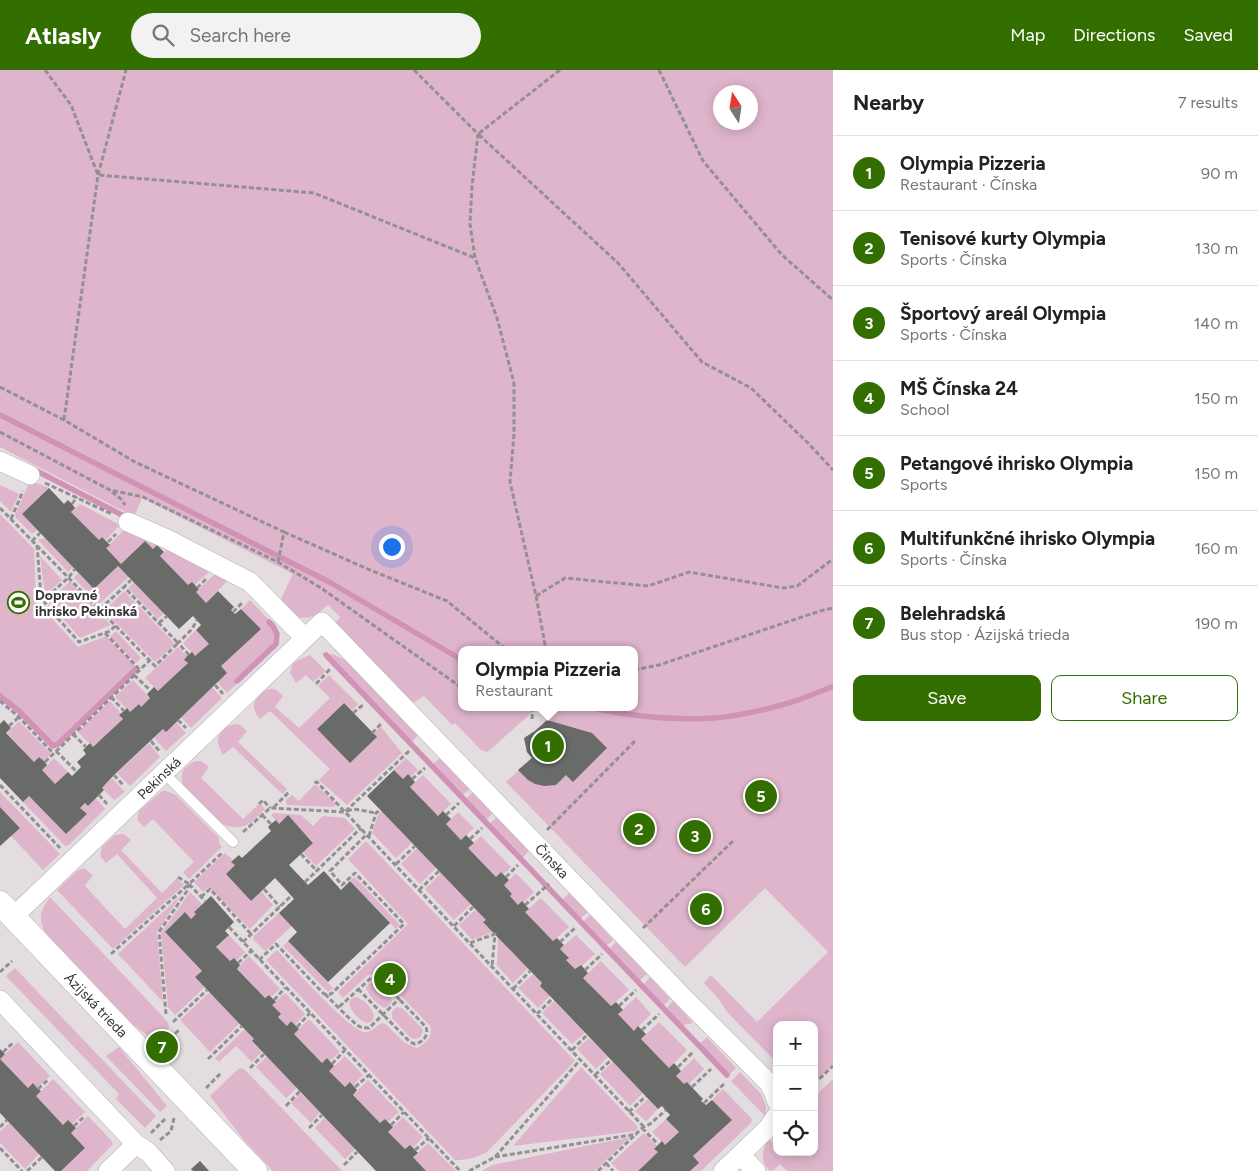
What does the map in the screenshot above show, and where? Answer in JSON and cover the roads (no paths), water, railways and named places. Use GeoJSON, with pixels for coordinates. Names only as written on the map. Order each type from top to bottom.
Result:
{"type":"FeatureCollection","features":[{"type":"Feature","properties":{"kind":"street"},"geometry":{"type":"LineString","coordinates":[[0,461],[30,475]]}},
{"type":"Feature","properties":{"kind":"street"},"geometry":{"type":"LineString","coordinates":[[128,522],[168,539],[250,582],[305,638]]}},
{"type":"Feature","properties":{"kind":"street","name":"Pekinská"},"geometry":{"type":"LineString","coordinates":[[6,910],[322,622]]}},
{"type":"Feature","properties":{"kind":"street","name":"Čínska"},"geometry":{"type":"LineString","coordinates":[[322,622],[768,1083],[773,1091]]}},
{"type":"Feature","properties":{"kind":"street","name":"Ázijská trieda"},"geometry":{"type":"LineString","coordinates":[[6,910],[255,1171]]}},
{"type":"Feature","properties":{"kind":"street"},"geometry":{"type":"LineString","coordinates":[[0,1000],[165,1171]]}},
{"type":"Feature","properties":{"kind":"street"},"geometry":{"type":"LineString","coordinates":[[723,1171],[773,1121]]}},
{"type":"Feature","properties":{"kind":"street"},"geometry":{"type":"LineString","coordinates":[[108,1171],[142,1148]]}},
{"type":"Feature","properties":{"kind":"street"},"geometry":{"type":"LineString","coordinates":[[740,1155],[756,1171]]}},
{"type":"Feature","properties":{"kind":"lane"},"geometry":{"type":"LineString","coordinates":[[164,765],[233,842]]}},
{"type":"Feature","properties":{"kind":"waterway"},"geometry":{"type":"LineString","coordinates":[[0,415],[331,583],[458,658]]}},
{"type":"Feature","properties":{"kind":"waterway"},"geometry":{"type":"LineString","coordinates":[[33,469],[126,517]]}},
{"type":"Feature","properties":{"kind":"waterway"},"geometry":{"type":"LineString","coordinates":[[237,681],[276,644],[277,634],[269,622]]}},
{"type":"Feature","properties":{"kind":"waterway"},"geometry":{"type":"LineString","coordinates":[[326,655],[727,1075]]}},
{"type":"Feature","properties":{"kind":"waterway"},"geometry":{"type":"LineString","coordinates":[[0,696],[19,711],[53,746],[58,744],[136,669]]}},
{"type":"Feature","properties":{"kind":"waterway"},"geometry":{"type":"LineString","coordinates":[[609,711],[651,717],[682,719],[714,718],[780,706],[832,687]]}},
{"type":"Feature","properties":{"kind":"place","name":"Dopravné ihrisko Pekinská"},"geometry":{"type":"Point","coordinates":[19,603]}},
{"type":"Feature","properties":{"kind":"place","name":"Olympia Pizzeria"},"geometry":{"type":"Point","coordinates":[548,746]}},
{"type":"Feature","properties":{"kind":"place","name":"Petangové ihrisko Olympia"},"geometry":{"type":"Point","coordinates":[761,796]}},
{"type":"Feature","properties":{"kind":"place","name":"Tenisové kurty Olympia"},"geometry":{"type":"Point","coordinates":[639,829]}},
{"type":"Feature","properties":{"kind":"place","name":"Športový areál Olympia"},"geometry":{"type":"Point","coordinates":[695,836]}},
{"type":"Feature","properties":{"kind":"place","name":"Multifunkčné ihrisko Olympia"},"geometry":{"type":"Point","coordinates":[706,909]}},
{"type":"Feature","properties":{"kind":"place","name":"MŠ Čínska 24"},"geometry":{"type":"Point","coordinates":[390,979]}},
{"type":"Feature","properties":{"kind":"place","name":"Belehradská"},"geometry":{"type":"Point","coordinates":[162,1047]}}]}
